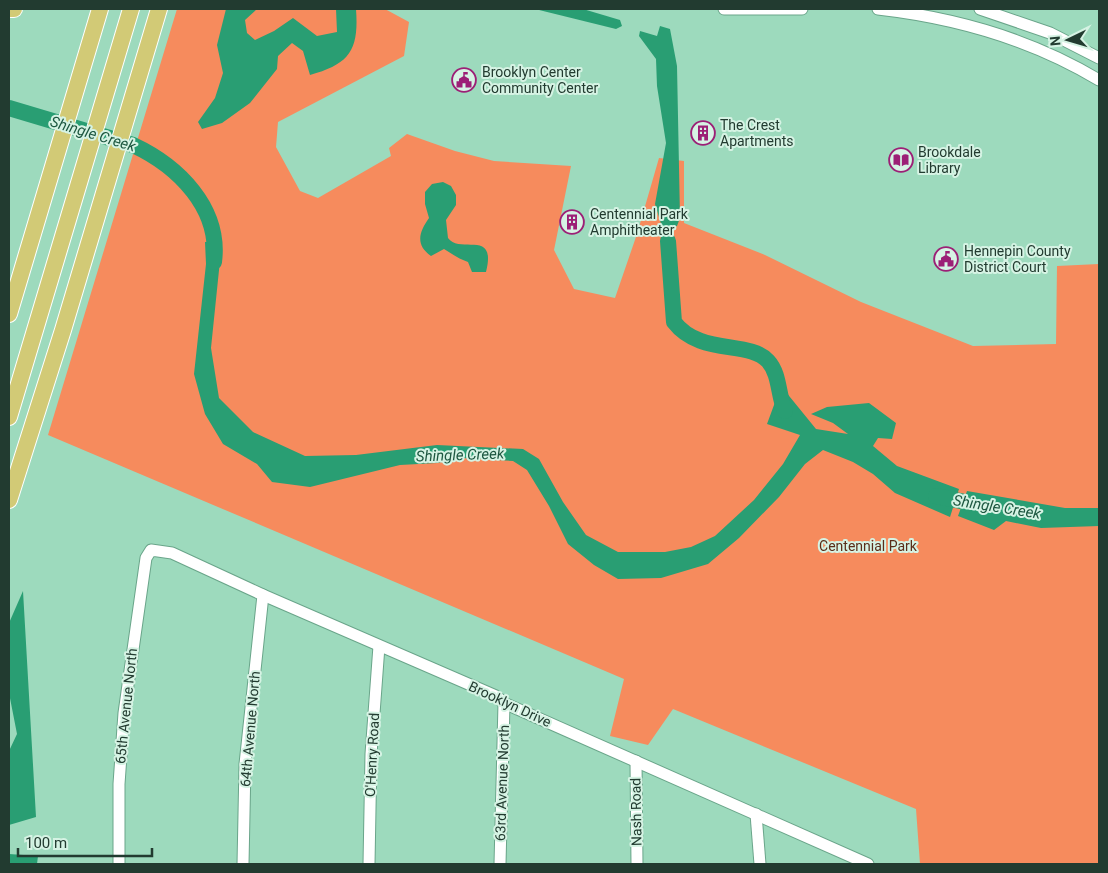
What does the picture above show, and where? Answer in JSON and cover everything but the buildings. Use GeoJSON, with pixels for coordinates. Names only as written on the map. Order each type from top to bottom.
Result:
{"type":"FeatureCollection","features":[{"type":"Feature","properties":{"kind":"highway"},"geometry":{"type":"LineString","coordinates":[[9,9],[14,9]]}},
{"type":"Feature","properties":{"kind":"highway"},"geometry":{"type":"LineString","coordinates":[[9,314],[100,9]]}},
{"type":"Feature","properties":{"kind":"highway"},"geometry":{"type":"LineString","coordinates":[[9,417],[130,9]]}},
{"type":"Feature","properties":{"kind":"highway"},"geometry":{"type":"LineString","coordinates":[[9,500],[158,9]]}},
{"type":"Feature","properties":{"kind":"street"},"geometry":{"type":"LineString","coordinates":[[724,9],[802,9]]}},
{"type":"Feature","properties":{"kind":"street"},"geometry":{"type":"LineString","coordinates":[[878,9],[936,16],[974,25],[1050,54],[1099,80]]}},
{"type":"Feature","properties":{"kind":"street"},"geometry":{"type":"LineString","coordinates":[[980,9],[1050,33],[1099,58]]}},
{"type":"Feature","properties":{"kind":"street","name":"Brooklyn Drive"},"geometry":{"type":"LineString","coordinates":[[151,550],[172,553],[262,595],[496,696],[504,702],[868,864]]}},
{"type":"Feature","properties":{"kind":"street","name":"65th Avenue North"},"geometry":{"type":"LineString","coordinates":[[119,864],[119,784],[127,679],[143,569],[146,558],[151,550]]}},
{"type":"Feature","properties":{"kind":"street","name":"64th Avenue North"},"geometry":{"type":"LineString","coordinates":[[243,864],[246,764],[262,595]]}},
{"type":"Feature","properties":{"kind":"street","name":"O'Henry Road"},"geometry":{"type":"LineString","coordinates":[[369,864],[370,773],[380,646]]}},
{"type":"Feature","properties":{"kind":"street","name":"63rd Avenue North"},"geometry":{"type":"LineString","coordinates":[[500,864],[504,702]]}},
{"type":"Feature","properties":{"kind":"street","name":"Nash Road"},"geometry":{"type":"LineString","coordinates":[[636,760],[637,864]]}},
{"type":"Feature","properties":{"kind":"street"},"geometry":{"type":"LineString","coordinates":[[756,814],[760,864]]}},
{"type":"Feature","properties":{"kind":"green space","name":"Centennial Park"},"geometry":{"type":"Polygon","coordinates":[[[177,9],[385,9],[409,22],[404,56],[278,122],[276,147],[300,191],[318,198],[391,156],[389,148],[407,134],[455,151],[494,161],[571,166],[554,250],[574,289],[615,298],[637,234],[659,158],[684,161],[684,223],[765,255],[861,302],[973,346],[1056,344],[1057,266],[1099,264],[1099,864],[920,864],[916,809],[673,709],[648,745],[610,736],[624,679],[48,435],[177,9]]]}},
{"type":"Feature","properties":{"kind":"water"},"geometry":{"type":"Polygon","coordinates":[[[226,9],[257,9],[245,20],[247,33],[255,40],[274,31],[293,18],[317,36],[337,32],[336,9],[356,9],[356,35],[349,53],[343,60],[324,71],[310,75],[303,51],[292,43],[278,56],[277,69],[250,103],[222,123],[202,129],[198,122],[215,98],[223,73],[217,45],[226,9]]]}},
{"type":"Feature","properties":{"kind":"water"},"geometry":{"type":"Polygon","coordinates":[[[535,9],[583,9],[620,20],[622,26],[616,29],[535,9]]]}},
{"type":"Feature","properties":{"kind":"water"},"geometry":{"type":"Polygon","coordinates":[[[660,26],[670,29],[677,66],[680,218],[677,226],[668,228],[662,227],[655,204],[666,143],[657,86],[656,59],[639,36],[640,31],[657,36],[660,26]]]}},
{"type":"Feature","properties":{"kind":"water"},"geometry":{"type":"Polygon","coordinates":[[[443,182],[451,186],[456,195],[456,205],[446,220],[448,238],[454,243],[482,246],[486,251],[488,259],[486,272],[472,272],[468,262],[444,249],[431,256],[426,252],[421,243],[421,233],[429,218],[425,204],[425,192],[432,184],[443,182]]]}},
{"type":"Feature","properties":{"kind":"water"},"geometry":{"type":"Polygon","coordinates":[[[222,241],[211,348],[219,398],[253,432],[305,456],[356,455],[437,445],[523,449],[539,459],[563,502],[586,535],[618,552],[665,552],[691,547],[715,536],[754,500],[783,464],[800,435],[767,424],[781,386],[816,429],[848,434],[833,423],[811,414],[827,407],[869,403],[896,423],[892,439],[878,438],[873,446],[897,466],[959,489],[950,517],[895,493],[873,474],[853,462],[823,450],[805,464],[779,497],[739,538],[708,564],[661,578],[618,579],[594,565],[568,544],[549,506],[527,470],[513,461],[462,458],[437,463],[400,465],[310,487],[272,482],[257,464],[223,444],[205,414],[194,374],[206,264],[205,242],[222,241]]]}},
{"type":"Feature","properties":{"kind":"water"},"geometry":{"type":"Polygon","coordinates":[[[967,491],[1065,508],[1099,508],[1099,526],[1041,528],[1006,521],[994,530],[958,516],[967,491]]]}},
{"type":"Feature","properties":{"kind":"water"},"geometry":{"type":"Polygon","coordinates":[[[23,591],[36,817],[9,825],[9,751],[17,734],[9,693],[9,623],[23,591]]]}},
{"type":"Feature","properties":{"kind":"water"},"geometry":{"type":"Polygon","coordinates":[[[9,854],[38,856],[37,864],[9,864],[9,854]]]}},
{"type":"Feature","properties":{"kind":"waterway","name":"Shingle Creek"},"geometry":{"type":"LineString","coordinates":[[9,108],[133,145],[166,165],[193,191],[203,207],[211,224],[214,242],[214,262]]}},
{"type":"Feature","properties":{"kind":"waterway"},"geometry":{"type":"LineString","coordinates":[[668,241],[674,322],[685,333],[697,339],[710,344],[749,351],[760,355],[768,361],[775,372],[785,411]]}},
{"type":"Feature","properties":{"kind":"waterway","name":"Shingle Creek"},"geometry":{"type":"LineString","coordinates":[[936,496],[985,506]]}},
{"type":"Feature","properties":{"kind":"place","name":"Brooklyn Center Community Center"},"geometry":{"type":"Point","coordinates":[464,80]}},
{"type":"Feature","properties":{"kind":"place","name":"The Crest Apartments"},"geometry":{"type":"Point","coordinates":[703,133]}},
{"type":"Feature","properties":{"kind":"place","name":"Brookdale Library"},"geometry":{"type":"Point","coordinates":[901,160]}},
{"type":"Feature","properties":{"kind":"place","name":"Centennial Park Amphitheater"},"geometry":{"type":"Point","coordinates":[572,222]}},
{"type":"Feature","properties":{"kind":"place","name":"Hennepin County District Court"},"geometry":{"type":"Point","coordinates":[946,259]}}]}
